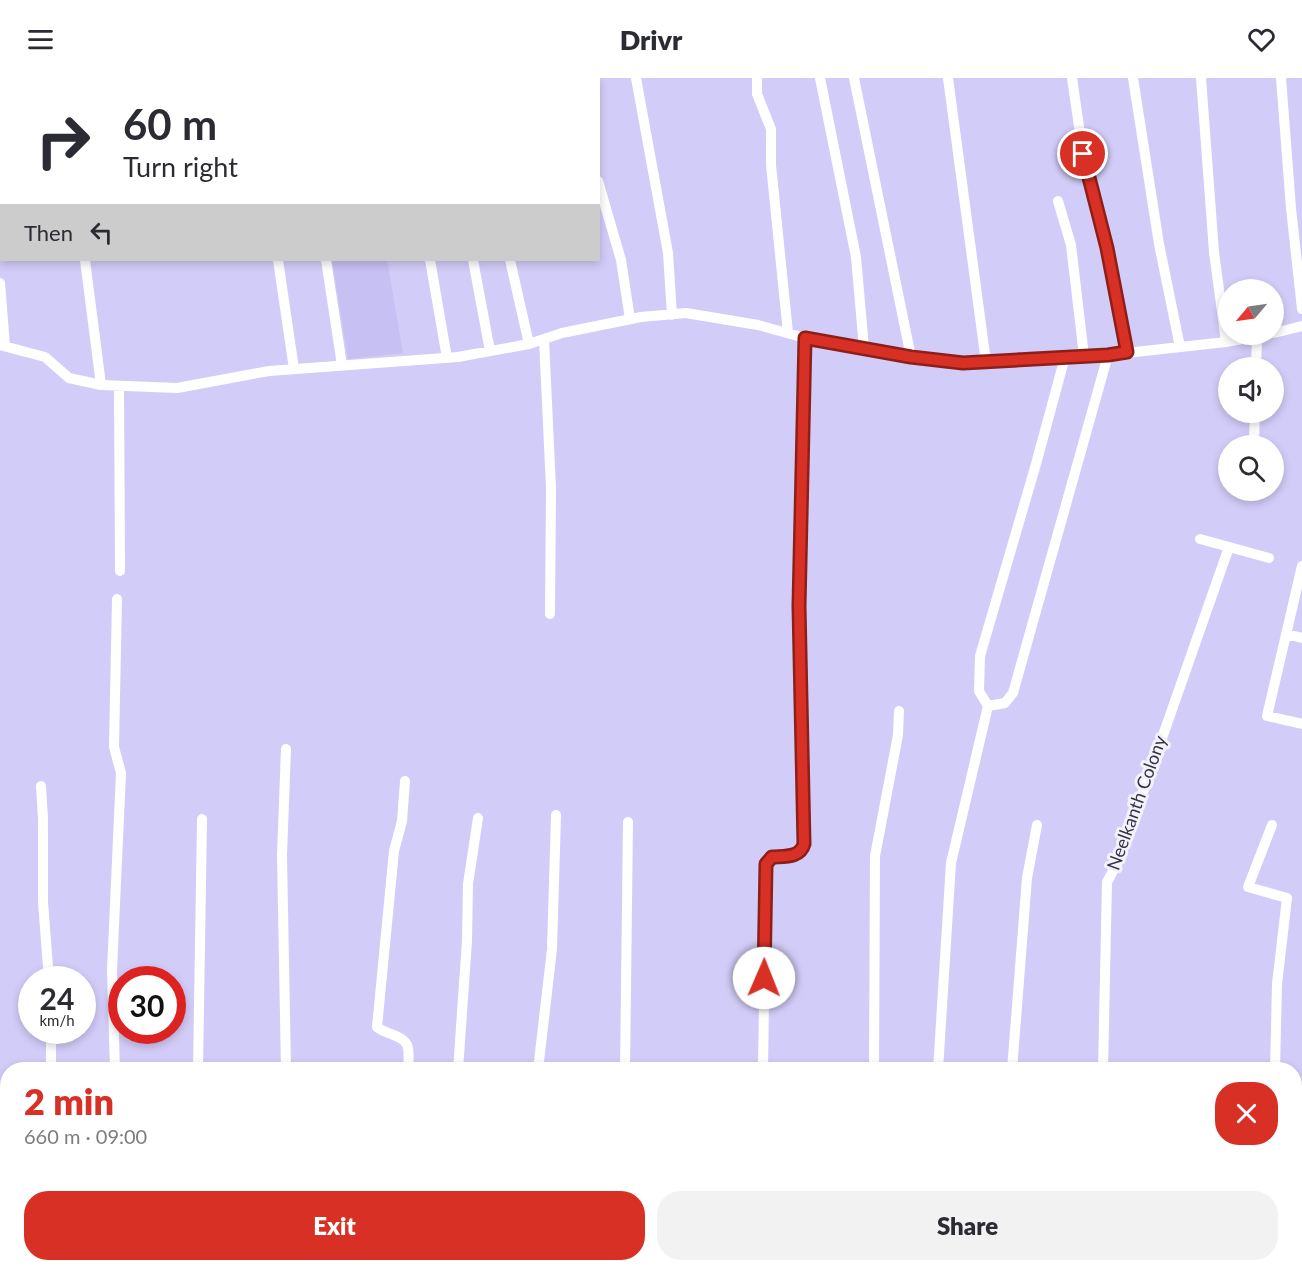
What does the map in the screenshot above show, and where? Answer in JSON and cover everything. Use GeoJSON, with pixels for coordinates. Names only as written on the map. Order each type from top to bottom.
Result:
{"type":"FeatureCollection","features":[{"type":"Feature","properties":{"kind":"street"},"geometry":{"type":"LineString","coordinates":[[636,78],[668,253],[672,315]]}},
{"type":"Feature","properties":{"kind":"street"},"geometry":{"type":"LineString","coordinates":[[757,78],[758,94],[771,129],[771,165],[788,333]]}},
{"type":"Feature","properties":{"kind":"street"},"geometry":{"type":"LineString","coordinates":[[820,78],[856,257],[864,348]]}},
{"type":"Feature","properties":{"kind":"street"},"geometry":{"type":"LineString","coordinates":[[854,78],[911,357]]}},
{"type":"Feature","properties":{"kind":"street"},"geometry":{"type":"LineString","coordinates":[[948,78],[986,362]]}},
{"type":"Feature","properties":{"kind":"street"},"geometry":{"type":"LineString","coordinates":[[1072,78],[1083,154],[1107,248],[1127,352]]}},
{"type":"Feature","properties":{"kind":"street"},"geometry":{"type":"LineString","coordinates":[[1133,78],[1159,244],[1180,347]]}},
{"type":"Feature","properties":{"kind":"street"},"geometry":{"type":"LineString","coordinates":[[1201,78],[1218,279]]}},
{"type":"Feature","properties":{"kind":"street"},"geometry":{"type":"LineString","coordinates":[[1281,78],[1290,208],[1302,309]]}},
{"type":"Feature","properties":{"kind":"street"},"geometry":{"type":"LineString","coordinates":[[600,189],[621,260],[630,320]]}},
{"type":"Feature","properties":{"kind":"street"},"geometry":{"type":"LineString","coordinates":[[1058,201],[1071,245],[1084,356]]}},
{"type":"Feature","properties":{"kind":"street"},"geometry":{"type":"LineString","coordinates":[[85,261],[101,385]]}},
{"type":"Feature","properties":{"kind":"street"},"geometry":{"type":"LineString","coordinates":[[278,261],[294,369]]}},
{"type":"Feature","properties":{"kind":"street"},"geometry":{"type":"LineString","coordinates":[[326,261],[342,365]]}},
{"type":"Feature","properties":{"kind":"street"},"geometry":{"type":"LineString","coordinates":[[430,261],[447,358]]}},
{"type":"Feature","properties":{"kind":"street"},"geometry":{"type":"LineString","coordinates":[[472,261],[490,351]]}},
{"type":"Feature","properties":{"kind":"street"},"geometry":{"type":"LineString","coordinates":[[510,261],[529,344]]}},
{"type":"Feature","properties":{"kind":"street"},"geometry":{"type":"LineString","coordinates":[[0,283],[3,346],[45,357],[69,378],[101,385],[119,386],[177,388],[269,371],[447,358],[529,344],[562,333],[630,320],[686,314],[758,325],[805,338],[911,357],[963,363],[1108,355],[1218,343]]}},
{"type":"Feature","properties":{"kind":"street"},"geometry":{"type":"LineString","coordinates":[[1284,330],[1302,326]]}},
{"type":"Feature","properties":{"kind":"street"},"geometry":{"type":"LineString","coordinates":[[763,1062],[766,864],[772,857],[796,855],[802,851],[804,844],[799,606],[805,338]]}},
{"type":"Feature","properties":{"kind":"street"},"geometry":{"type":"LineString","coordinates":[[544,339],[551,488],[550,614]]}},
{"type":"Feature","properties":{"kind":"street"},"geometry":{"type":"LineString","coordinates":[[988,706],[1005,703],[1013,693],[1108,355]]}},
{"type":"Feature","properties":{"kind":"street"},"geometry":{"type":"LineString","coordinates":[[939,1062],[951,863],[988,706],[979,691],[980,656],[1065,357]]}},
{"type":"Feature","properties":{"kind":"street"},"geometry":{"type":"LineString","coordinates":[[119,386],[120,571]]}},
{"type":"Feature","properties":{"kind":"street"},"geometry":{"type":"LineString","coordinates":[[1200,539],[1269,558]]}},
{"type":"Feature","properties":{"kind":"street","name":"Neelkanth Colony"},"geometry":{"type":"LineString","coordinates":[[1103,1062],[1107,882],[1119,858],[1229,547]]}},
{"type":"Feature","properties":{"kind":"street"},"geometry":{"type":"LineString","coordinates":[[1302,566],[1267,716],[1302,724]]}},
{"type":"Feature","properties":{"kind":"street"},"geometry":{"type":"LineString","coordinates":[[115,1062],[112,969],[120,773],[114,747],[117,599]]}},
{"type":"Feature","properties":{"kind":"street"},"geometry":{"type":"LineString","coordinates":[[1286,634],[1302,638]]}},
{"type":"Feature","properties":{"kind":"street"},"geometry":{"type":"LineString","coordinates":[[874,1062],[875,856],[898,735],[899,711]]}},
{"type":"Feature","properties":{"kind":"street"},"geometry":{"type":"LineString","coordinates":[[286,749],[282,855],[286,1062]]}},
{"type":"Feature","properties":{"kind":"street"},"geometry":{"type":"LineString","coordinates":[[405,781],[402,821],[393,851],[377,1027],[406,1042],[409,1048],[408,1062]]}},
{"type":"Feature","properties":{"kind":"street"},"geometry":{"type":"LineString","coordinates":[[41,786],[43,902],[48,966]]}},
{"type":"Feature","properties":{"kind":"street"},"geometry":{"type":"LineString","coordinates":[[539,1062],[552,949],[556,815]]}},
{"type":"Feature","properties":{"kind":"street"},"geometry":{"type":"LineString","coordinates":[[459,1062],[467,941],[468,884],[478,818]]}},
{"type":"Feature","properties":{"kind":"street"},"geometry":{"type":"LineString","coordinates":[[198,1062],[202,819]]}},
{"type":"Feature","properties":{"kind":"street"},"geometry":{"type":"LineString","coordinates":[[625,1062],[628,822]]}},
{"type":"Feature","properties":{"kind":"street"},"geometry":{"type":"LineString","coordinates":[[1013,1062],[1027,878],[1037,825]]}},
{"type":"Feature","properties":{"kind":"street"},"geometry":{"type":"LineString","coordinates":[[1272,825],[1248,887],[1287,898],[1277,984],[1275,1062]]}},
{"type":"Feature","properties":{"kind":"street"},"geometry":{"type":"LineString","coordinates":[[51,1044],[51,1062]]}},
{"type":"Feature","properties":{"kind":"shaded area"},"geometry":{"type":"Polygon","coordinates":[[[332,261],[387,261],[403,353],[348,359],[332,261]]]}},
{"type":"Feature","properties":{"kind":"route"},"geometry":{"type":"LineString","coordinates":[[764,978],[766,864],[772,857],[796,855],[802,851],[804,844],[799,606],[805,338],[911,357],[963,363],[1127,352],[1107,248],[1083,154]]}}]}
